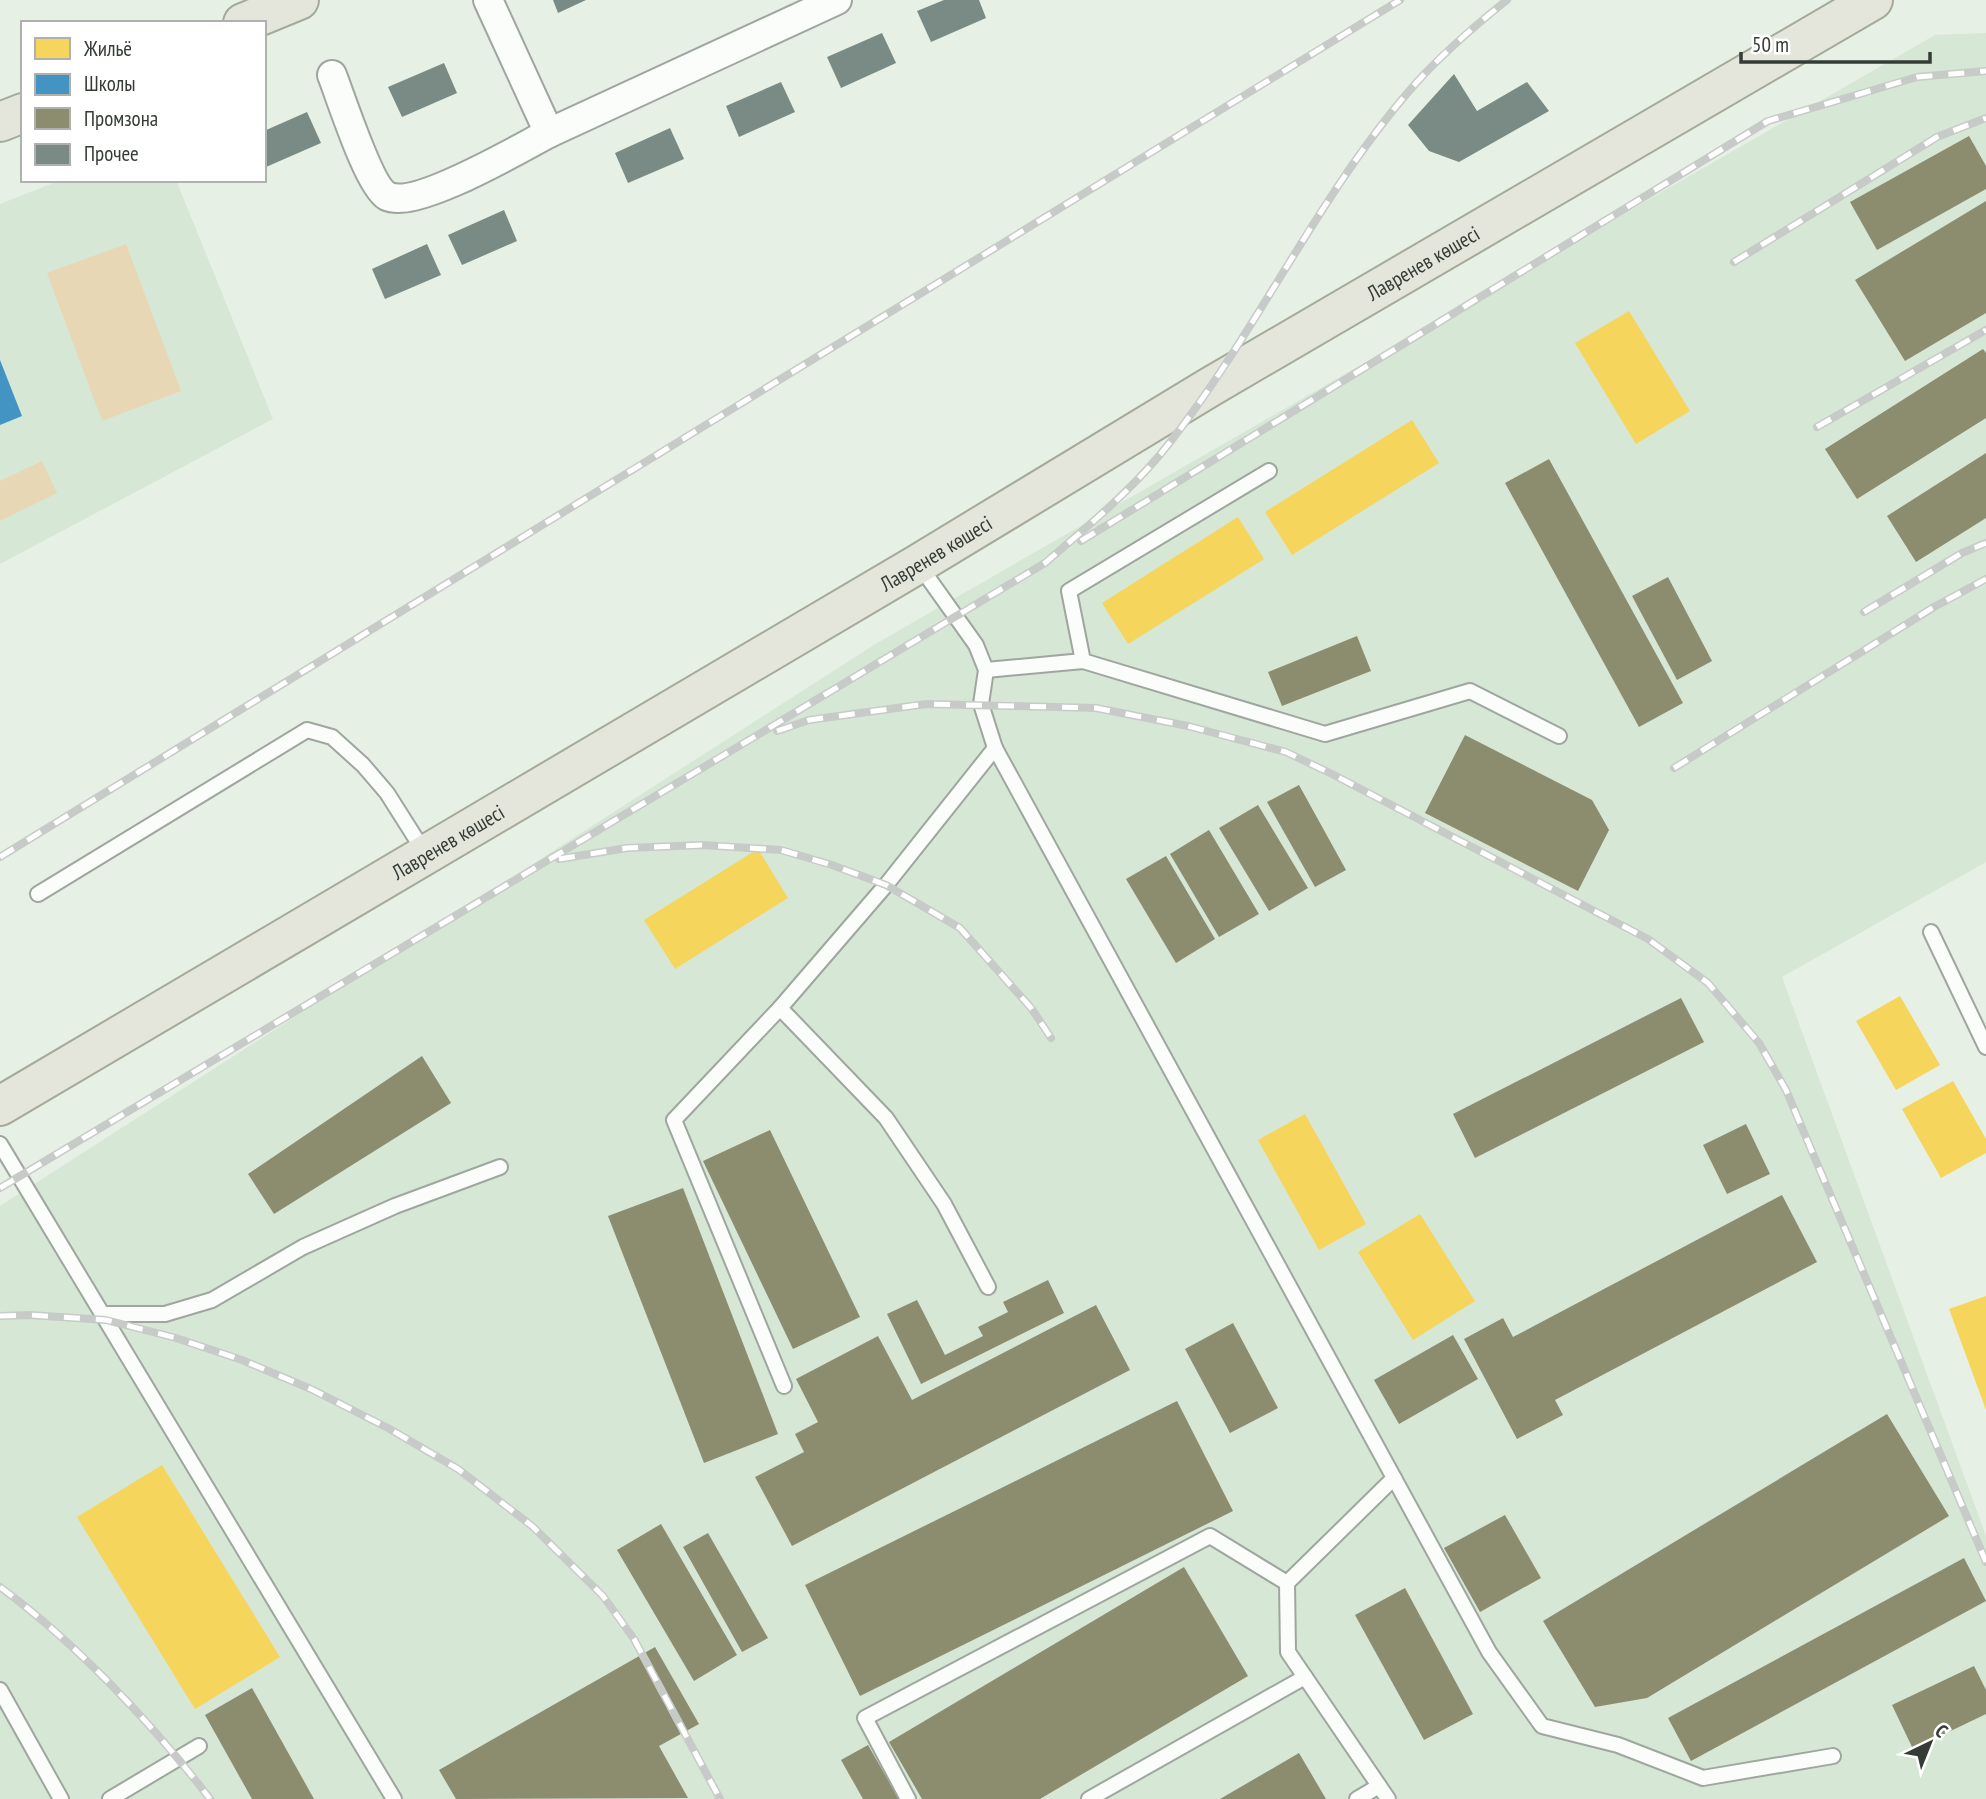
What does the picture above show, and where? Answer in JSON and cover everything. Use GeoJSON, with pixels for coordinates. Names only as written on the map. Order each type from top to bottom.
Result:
{"type":"FeatureCollection","features":[{"type":"Feature","properties":{"kind":"main road"},"geometry":{"type":"LineString","coordinates":[[248,21],[299,0]]}},
{"type":"Feature","properties":{"kind":"main road","name":"Лавренев көшесі"},"geometry":{"type":"LineString","coordinates":[[0,1106],[918,564],[1210,387],[1873,0]]}},
{"type":"Feature","properties":{"kind":"main road"},"geometry":{"type":"LineString","coordinates":[[0,122],[21,114]]}},
{"type":"Feature","properties":{"kind":"street"},"geometry":{"type":"LineString","coordinates":[[488,0],[549,133]]}},
{"type":"Feature","properties":{"kind":"street"},"geometry":{"type":"LineString","coordinates":[[332,75],[374,181],[387,196],[407,199],[438,189],[549,133],[837,0]]}},
{"type":"Feature","properties":{"kind":"lane"},"geometry":{"type":"LineString","coordinates":[[1083,662],[1069,591],[1269,471]]}},
{"type":"Feature","properties":{"kind":"lane"},"geometry":{"type":"LineString","coordinates":[[918,564],[976,645],[986,670],[981,704],[995,748],[1489,1652],[1542,1726],[1618,1745],[1703,1778],[1833,1756]]}},
{"type":"Feature","properties":{"kind":"lane"},"geometry":{"type":"LineString","coordinates":[[986,670],[1083,662],[1325,734],[1471,691],[1559,736]]}},
{"type":"Feature","properties":{"kind":"lane"},"geometry":{"type":"LineString","coordinates":[[38,894],[307,730],[332,737],[363,765],[387,793],[426,854]]}},
{"type":"Feature","properties":{"kind":"lane"},"geometry":{"type":"LineString","coordinates":[[784,1386],[674,1120],[780,1008],[886,885],[995,748]]}},
{"type":"Feature","properties":{"kind":"lane"},"geometry":{"type":"LineString","coordinates":[[1931,932],[1986,1047]]}},
{"type":"Feature","properties":{"kind":"lane"},"geometry":{"type":"LineString","coordinates":[[780,1008],[886,1118],[944,1204],[988,1287]]}},
{"type":"Feature","properties":{"kind":"lane"},"geometry":{"type":"LineString","coordinates":[[0,1144],[394,1799]]}},
{"type":"Feature","properties":{"kind":"lane"},"geometry":{"type":"LineString","coordinates":[[103,1314],[165,1314],[212,1300],[303,1247],[395,1206],[500,1167]]}},
{"type":"Feature","properties":{"kind":"lane"},"geometry":{"type":"LineString","coordinates":[[1388,1799],[1288,1653],[1287,1583],[1394,1478]]}},
{"type":"Feature","properties":{"kind":"lane"},"geometry":{"type":"LineString","coordinates":[[908,1799],[865,1718],[1209,1536],[1287,1583]]}},
{"type":"Feature","properties":{"kind":"lane"},"geometry":{"type":"LineString","coordinates":[[1089,1799],[1305,1677]]}},
{"type":"Feature","properties":{"kind":"lane"},"geometry":{"type":"LineString","coordinates":[[0,1690],[61,1799]]}},
{"type":"Feature","properties":{"kind":"lane"},"geometry":{"type":"LineString","coordinates":[[110,1799],[199,1746]]}},
{"type":"Feature","properties":{"kind":"lane"},"geometry":{"type":"LineString","coordinates":[[1357,1799],[1379,1786]]}},
{"type":"Feature","properties":{"kind":"shaded area"},"geometry":{"type":"Polygon","coordinates":[[[1986,33],[1986,862],[1782,977],[1986,1536],[1986,1799],[0,1799],[0,1206],[877,643],[1935,35],[1986,33]]]}},
{"type":"Feature","properties":{"kind":"shaded area"},"geometry":{"type":"Polygon","coordinates":[[[56,182],[177,182],[273,419],[0,564],[0,204],[56,182]]]}},
{"type":"Feature","properties":{"kind":"shaded area"},"geometry":{"type":"Polygon","coordinates":[[[126,244],[181,391],[102,421],[47,273],[126,244]]]}},
{"type":"Feature","properties":{"kind":"shaded area"},"geometry":{"type":"Polygon","coordinates":[[[42,461],[57,493],[0,521],[0,481],[42,461]]]}},
{"type":"Feature","properties":{"kind":"building: Жильё"},"geometry":{"type":"Polygon","coordinates":[[[1629,311],[1690,411],[1636,444],[1575,343],[1629,311]]]}},
{"type":"Feature","properties":{"kind":"building: Жильё"},"geometry":{"type":"Polygon","coordinates":[[[1412,420],[1439,463],[1292,555],[1265,512],[1412,420]]]}},
{"type":"Feature","properties":{"kind":"building: Жильё"},"geometry":{"type":"Polygon","coordinates":[[[1238,517],[1264,559],[1128,644],[1102,603],[1238,517]]]}},
{"type":"Feature","properties":{"kind":"building: Жильё"},"geometry":{"type":"Polygon","coordinates":[[[758,849],[788,898],[675,969],[644,920],[758,849]]]}},
{"type":"Feature","properties":{"kind":"building: Жильё"},"geometry":{"type":"Polygon","coordinates":[[[1900,996],[1940,1065],[1896,1090],[1856,1021],[1900,996]]]}},
{"type":"Feature","properties":{"kind":"building: Жильё"},"geometry":{"type":"Polygon","coordinates":[[[1953,1081],[1986,1139],[1986,1153],[1941,1178],[1902,1109],[1953,1081]]]}},
{"type":"Feature","properties":{"kind":"building: Жильё"},"geometry":{"type":"Polygon","coordinates":[[[1305,1114],[1366,1224],[1319,1250],[1258,1140],[1305,1114]]]}},
{"type":"Feature","properties":{"kind":"building: Жильё"},"geometry":{"type":"Polygon","coordinates":[[[1420,1214],[1475,1301],[1413,1340],[1358,1252],[1420,1214]]]}},
{"type":"Feature","properties":{"kind":"building: Жильё"},"geometry":{"type":"Polygon","coordinates":[[[1986,1296],[1986,1410],[1949,1309],[1986,1296]]]}},
{"type":"Feature","properties":{"kind":"building: Жильё"},"geometry":{"type":"Polygon","coordinates":[[[162,1465],[280,1657],[195,1709],[77,1517],[162,1465]]]}},
{"type":"Feature","properties":{"kind":"building: Школы"},"geometry":{"type":"Polygon","coordinates":[[[0,360],[22,416],[0,425],[0,360]]]}},
{"type":"Feature","properties":{"kind":"building: Промзона"},"geometry":{"type":"Polygon","coordinates":[[[1969,136],[1986,166],[1986,189],[1877,250],[1850,202],[1969,136]]]}},
{"type":"Feature","properties":{"kind":"building: Промзона"},"geometry":{"type":"Polygon","coordinates":[[[1986,201],[1986,313],[1905,361],[1855,280],[1986,201]]]}},
{"type":"Feature","properties":{"kind":"building: Промзона"},"geometry":{"type":"Polygon","coordinates":[[[1983,349],[1986,353],[1986,418],[1857,499],[1825,449],[1983,349]]]}},
{"type":"Feature","properties":{"kind":"building: Промзона"},"geometry":{"type":"Polygon","coordinates":[[[1986,453],[1986,518],[1916,562],[1887,516],[1986,453]]]}},
{"type":"Feature","properties":{"kind":"building: Промзона"},"geometry":{"type":"Polygon","coordinates":[[[1549,459],[1683,703],[1639,727],[1505,483],[1549,459]]]}},
{"type":"Feature","properties":{"kind":"building: Промзона"},"geometry":{"type":"Polygon","coordinates":[[[1668,577],[1712,661],[1677,680],[1632,596],[1668,577]]]}},
{"type":"Feature","properties":{"kind":"building: Промзона"},"geometry":{"type":"Polygon","coordinates":[[[1357,636],[1371,671],[1282,706],[1268,672],[1357,636]]]}},
{"type":"Feature","properties":{"kind":"building: Промзона"},"geometry":{"type":"Polygon","coordinates":[[[1465,735],[1592,800],[1609,830],[1578,891],[1425,813],[1465,735]]]}},
{"type":"Feature","properties":{"kind":"building: Промзона"},"geometry":{"type":"Polygon","coordinates":[[[1299,785],[1346,870],[1315,887],[1267,802],[1299,785]]]}},
{"type":"Feature","properties":{"kind":"building: Промзона"},"geometry":{"type":"Polygon","coordinates":[[[1258,805],[1308,888],[1269,911],[1219,828],[1258,805]]]}},
{"type":"Feature","properties":{"kind":"building: Промзона"},"geometry":{"type":"Polygon","coordinates":[[[1209,830],[1259,914],[1219,937],[1170,854],[1209,830]]]}},
{"type":"Feature","properties":{"kind":"building: Промзона"},"geometry":{"type":"Polygon","coordinates":[[[1166,856],[1215,939],[1176,963],[1126,879],[1166,856]]]}},
{"type":"Feature","properties":{"kind":"building: Промзона"},"geometry":{"type":"Polygon","coordinates":[[[1681,998],[1704,1042],[1475,1158],[1453,1114],[1681,998]]]}},
{"type":"Feature","properties":{"kind":"building: Промзона"},"geometry":{"type":"Polygon","coordinates":[[[422,1056],[451,1103],[274,1214],[248,1174],[422,1056]]]}},
{"type":"Feature","properties":{"kind":"building: Промзона"},"geometry":{"type":"Polygon","coordinates":[[[1746,1124],[1770,1174],[1727,1194],[1703,1145],[1746,1124]]]}},
{"type":"Feature","properties":{"kind":"building: Промзона"},"geometry":{"type":"Polygon","coordinates":[[[770,1130],[860,1317],[793,1349],[703,1161],[770,1130]]]}},
{"type":"Feature","properties":{"kind":"building: Промзона"},"geometry":{"type":"Polygon","coordinates":[[[683,1188],[778,1434],[704,1463],[608,1216],[683,1188]]]}},
{"type":"Feature","properties":{"kind":"building: Промзона"},"geometry":{"type":"Polygon","coordinates":[[[1782,1195],[1817,1262],[1555,1400],[1563,1415],[1517,1439],[1464,1339],[1503,1318],[1513,1337],[1782,1195]]]}},
{"type":"Feature","properties":{"kind":"building: Промзона"},"geometry":{"type":"Polygon","coordinates":[[[1048,1280],[1064,1313],[921,1384],[887,1314],[917,1300],[945,1355],[983,1336],[978,1327],[1008,1312],[1003,1302],[1048,1280]]]}},
{"type":"Feature","properties":{"kind":"building: Промзона"},"geometry":{"type":"Polygon","coordinates":[[[1096,1305],[1130,1370],[792,1546],[755,1477],[804,1452],[795,1434],[818,1422],[796,1379],[878,1336],[912,1400],[1096,1305]]]}},
{"type":"Feature","properties":{"kind":"building: Промзона"},"geometry":{"type":"Polygon","coordinates":[[[1233,1323],[1278,1408],[1230,1433],[1185,1349],[1233,1323]]]}},
{"type":"Feature","properties":{"kind":"building: Промзона"},"geometry":{"type":"Polygon","coordinates":[[[1453,1335],[1478,1379],[1399,1424],[1374,1380],[1453,1335]]]}},
{"type":"Feature","properties":{"kind":"building: Промзона"},"geometry":{"type":"Polygon","coordinates":[[[1177,1401],[1233,1511],[860,1696],[805,1585],[1177,1401]]]}},
{"type":"Feature","properties":{"kind":"building: Промзона"},"geometry":{"type":"Polygon","coordinates":[[[1887,1414],[1949,1516],[1647,1698],[1595,1707],[1543,1621],[1887,1414]]]}},
{"type":"Feature","properties":{"kind":"building: Промзона"},"geometry":{"type":"Polygon","coordinates":[[[1505,1515],[1541,1578],[1480,1612],[1444,1548],[1505,1515]]]}},
{"type":"Feature","properties":{"kind":"building: Промзона"},"geometry":{"type":"Polygon","coordinates":[[[661,1524],[737,1655],[694,1681],[617,1550],[661,1524]]]}},
{"type":"Feature","properties":{"kind":"building: Промзона"},"geometry":{"type":"Polygon","coordinates":[[[708,1533],[768,1638],[742,1652],[683,1547],[708,1533]]]}},
{"type":"Feature","properties":{"kind":"building: Промзона"},"geometry":{"type":"Polygon","coordinates":[[[1964,1558],[1986,1601],[1691,1761],[1668,1718],[1964,1558]]]}},
{"type":"Feature","properties":{"kind":"building: Промзона"},"geometry":{"type":"Polygon","coordinates":[[[1184,1567],[1248,1676],[1040,1799],[922,1799],[889,1742],[1184,1567]]]}},
{"type":"Feature","properties":{"kind":"building: Промзона"},"geometry":{"type":"Polygon","coordinates":[[[1405,1588],[1473,1714],[1424,1740],[1355,1615],[1405,1588]]]}},
{"type":"Feature","properties":{"kind":"building: Промзона"},"geometry":{"type":"Polygon","coordinates":[[[655,1647],[699,1724],[659,1746],[688,1798],[456,1799],[439,1770],[655,1647]]]}},
{"type":"Feature","properties":{"kind":"building: Промзона"},"geometry":{"type":"Polygon","coordinates":[[[1974,1666],[1986,1690],[1986,1714],[1913,1749],[1892,1705],[1974,1666]]]}},
{"type":"Feature","properties":{"kind":"building: Промзона"},"geometry":{"type":"Polygon","coordinates":[[[252,1688],[314,1799],[252,1799],[205,1715],[252,1688]]]}},
{"type":"Feature","properties":{"kind":"building: Промзона"},"geometry":{"type":"Polygon","coordinates":[[[868,1745],[899,1799],[863,1799],[841,1760],[868,1745]]]}},
{"type":"Feature","properties":{"kind":"building: Промзона"},"geometry":{"type":"Polygon","coordinates":[[[1299,1753],[1326,1799],[1220,1799],[1299,1753]]]}},
{"type":"Feature","properties":{"kind":"building: Прочее"},"geometry":{"type":"Polygon","coordinates":[[[553,0],[586,0],[558,13],[553,0]]]}},
{"type":"Feature","properties":{"kind":"building: Прочее"},"geometry":{"type":"Polygon","coordinates":[[[944,0],[979,0],[986,18],[931,42],[917,11],[944,0]]]}},
{"type":"Feature","properties":{"kind":"building: Прочее"},"geometry":{"type":"Polygon","coordinates":[[[882,33],[896,63],[841,88],[827,57],[882,33]]]}},
{"type":"Feature","properties":{"kind":"building: Прочее"},"geometry":{"type":"Polygon","coordinates":[[[444,63],[457,93],[402,117],[388,87],[444,63]]]}},
{"type":"Feature","properties":{"kind":"building: Прочее"},"geometry":{"type":"Polygon","coordinates":[[[1454,74],[1477,111],[1527,82],[1549,111],[1459,162],[1429,151],[1408,125],[1454,74]]]}},
{"type":"Feature","properties":{"kind":"building: Прочее"},"geometry":{"type":"Polygon","coordinates":[[[781,82],[795,112],[739,137],[726,106],[781,82]]]}},
{"type":"Feature","properties":{"kind":"building: Прочее"},"geometry":{"type":"Polygon","coordinates":[[[307,112],[321,143],[266,167],[266,130],[307,112]]]}},
{"type":"Feature","properties":{"kind":"building: Прочее"},"geometry":{"type":"Polygon","coordinates":[[[670,128],[684,159],[628,183],[615,153],[670,128]]]}},
{"type":"Feature","properties":{"kind":"building: Прочее"},"geometry":{"type":"Polygon","coordinates":[[[504,210],[517,241],[462,265],[448,235],[504,210]]]}},
{"type":"Feature","properties":{"kind":"building: Прочее"},"geometry":{"type":"Polygon","coordinates":[[[427,244],[441,275],[385,299],[372,269],[427,244]]]}},
{"type":"Feature","properties":{"kind":"railway"},"geometry":{"type":"LineString","coordinates":[[0,857],[1400,0]]}},
{"type":"Feature","properties":{"kind":"railway"},"geometry":{"type":"LineString","coordinates":[[0,1188],[1045,563],[1142,475],[1171,441],[1233,352],[1320,213],[1382,124],[1438,60],[1507,0]]}},
{"type":"Feature","properties":{"kind":"railway"},"geometry":{"type":"LineString","coordinates":[[1081,541],[1768,121],[1917,77],[1986,71]]}},
{"type":"Feature","properties":{"kind":"railway"},"geometry":{"type":"LineString","coordinates":[[1734,262],[1937,137],[1986,118]]}},
{"type":"Feature","properties":{"kind":"railway"},"geometry":{"type":"LineString","coordinates":[[1817,427],[1986,330]]}},
{"type":"Feature","properties":{"kind":"railway"},"geometry":{"type":"LineString","coordinates":[[1864,612],[1962,553],[1986,543]]}},
{"type":"Feature","properties":{"kind":"railway"},"geometry":{"type":"LineString","coordinates":[[1674,768],[1934,607],[1986,579]]}},
{"type":"Feature","properties":{"kind":"railway"},"geometry":{"type":"LineString","coordinates":[[777,731],[809,720],[926,704],[1096,708],[1188,726],[1286,752],[1648,939],[1708,983],[1759,1043],[1786,1090],[1986,1562]]}},
{"type":"Feature","properties":{"kind":"railway"},"geometry":{"type":"LineString","coordinates":[[559,859],[627,848],[702,845],[781,850],[832,865],[886,885],[960,928],[1032,1009],[1051,1038]]}},
{"type":"Feature","properties":{"kind":"railway"},"geometry":{"type":"LineString","coordinates":[[0,1316],[30,1315],[106,1320],[176,1338],[242,1360],[311,1389],[388,1428],[458,1469],[532,1526],[603,1596],[634,1639],[720,1799]]}},
{"type":"Feature","properties":{"kind":"railway"},"geometry":{"type":"LineString","coordinates":[[0,1587],[57,1633],[112,1686],[164,1742],[210,1799]]}}]}
